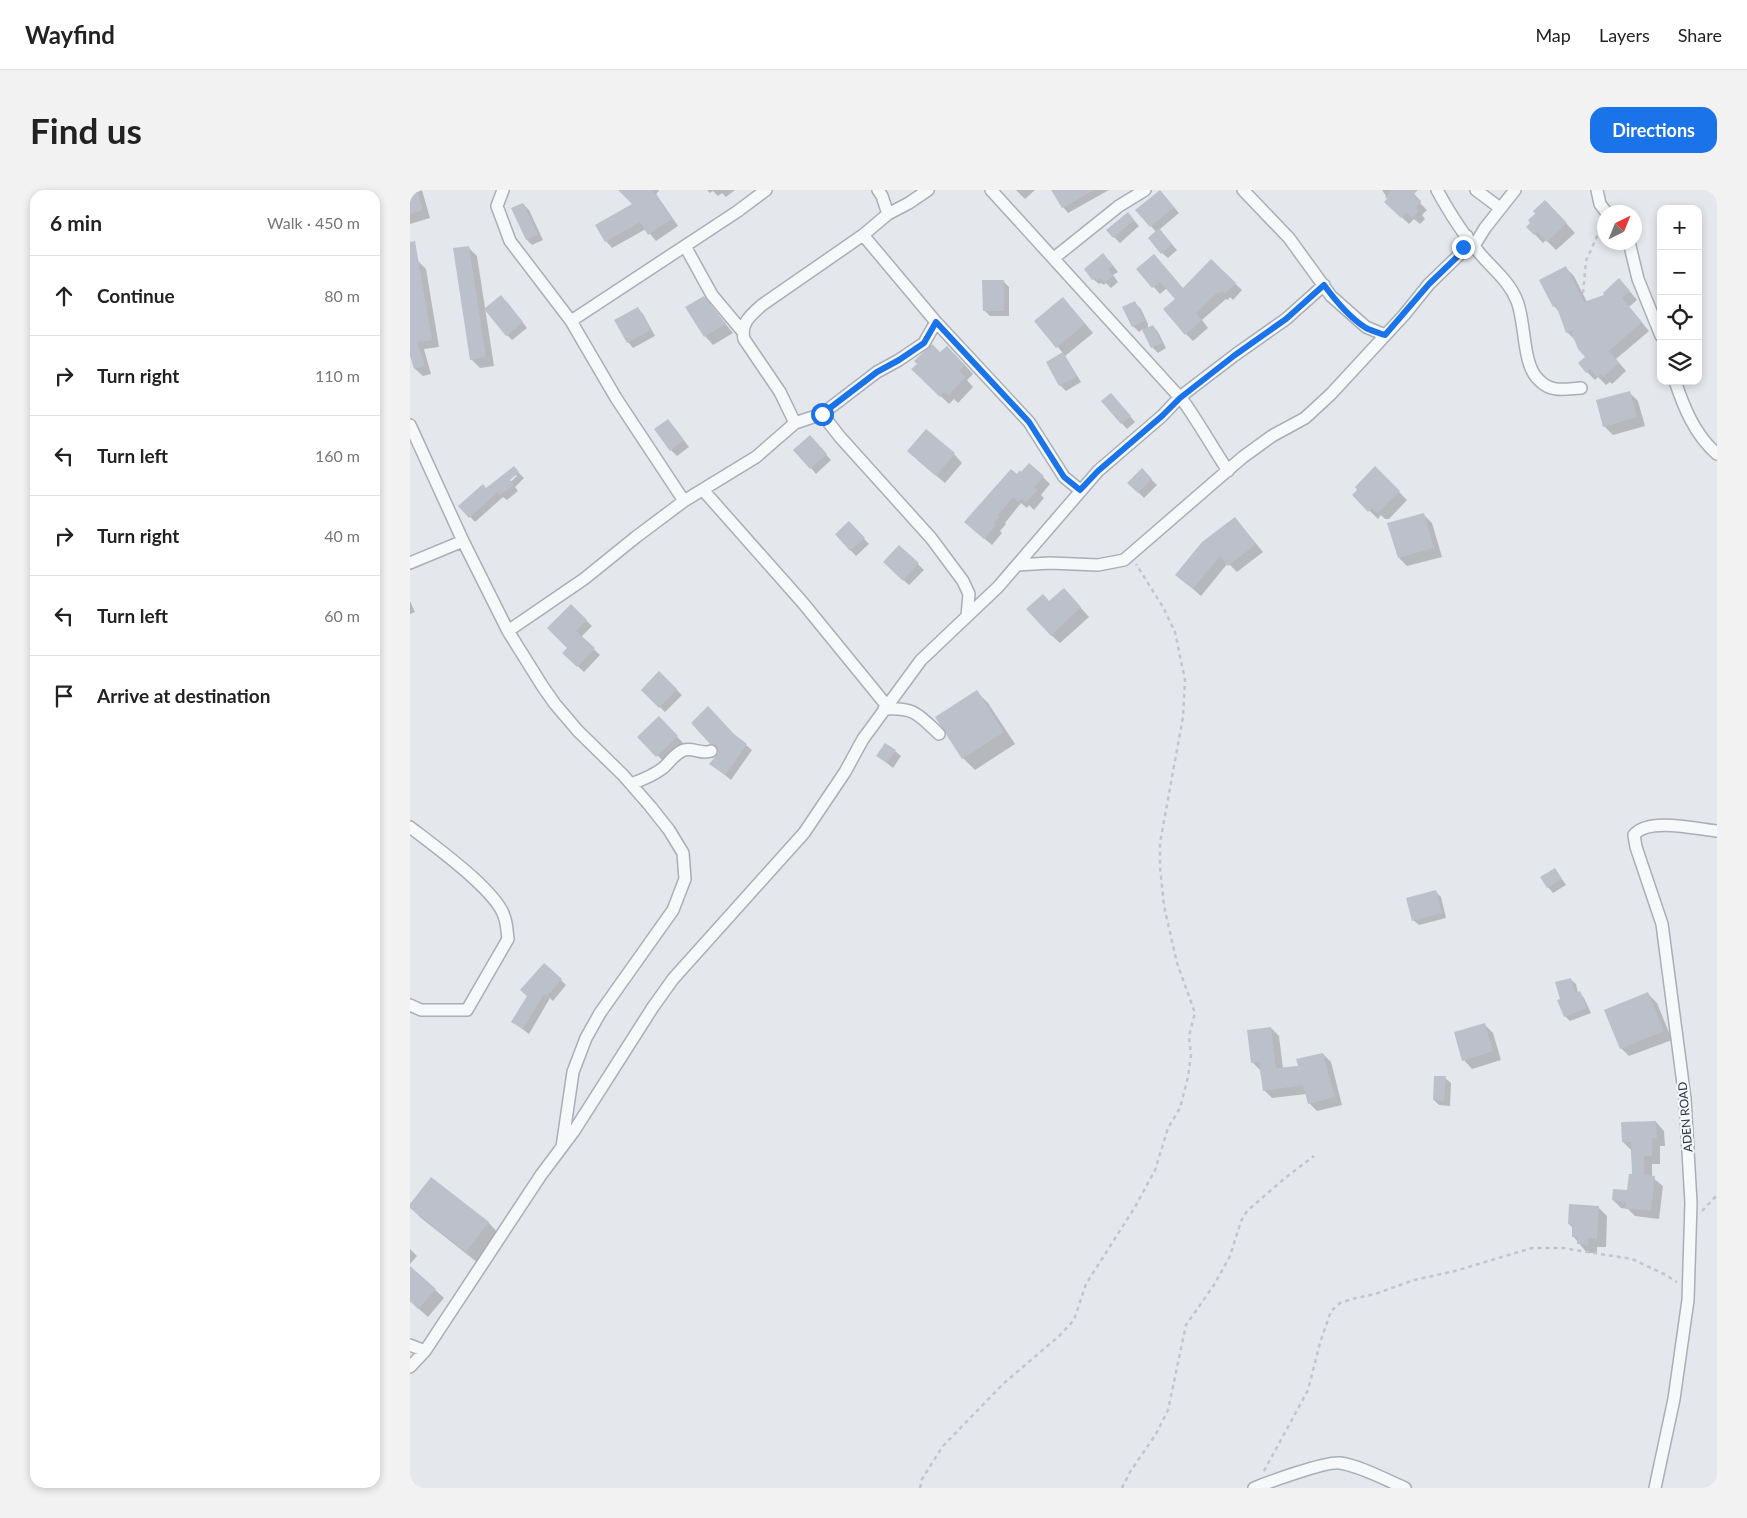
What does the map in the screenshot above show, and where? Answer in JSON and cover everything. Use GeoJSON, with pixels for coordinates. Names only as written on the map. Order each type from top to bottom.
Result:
{"type":"FeatureCollection","features":[{"type":"Feature","properties":{"kind":"street"},"geometry":{"type":"LineString","coordinates":[[504,190],[497,206],[510,241],[571,321],[616,398],[684,501]]}},
{"type":"Feature","properties":{"kind":"street"},"geometry":{"type":"LineString","coordinates":[[571,321],[738,211],[766,190]]}},
{"type":"Feature","properties":{"kind":"street"},"geometry":{"type":"LineString","coordinates":[[878,190],[888,214]]}},
{"type":"Feature","properties":{"kind":"street"},"geometry":{"type":"LineString","coordinates":[[796,423],[780,392],[744,339],[744,324],[762,305],[863,235],[888,214],[928,190]]}},
{"type":"Feature","properties":{"kind":"street"},"geometry":{"type":"LineString","coordinates":[[991,190],[1180,398],[1206,434],[1228,471]]}},
{"type":"Feature","properties":{"kind":"street"},"geometry":{"type":"LineString","coordinates":[[1054,258],[1119,206],[1145,190]]}},
{"type":"Feature","properties":{"kind":"street"},"geometry":{"type":"LineString","coordinates":[[1243,190],[1289,238],[1332,296],[1366,327],[1385,335]]}},
{"type":"Feature","properties":{"kind":"street"},"geometry":{"type":"LineString","coordinates":[[1437,190],[1474,246],[1499,272],[1517,299],[1522,320],[1527,360],[1538,379],[1548,388],[1558,390],[1581,388]]}},
{"type":"Feature","properties":{"kind":"street"},"geometry":{"type":"LineString","coordinates":[[1476,190],[1500,208]]}},
{"type":"Feature","properties":{"kind":"street"},"geometry":{"type":"LineString","coordinates":[[1474,246],[1515,190]]}},
{"type":"Feature","properties":{"kind":"street"},"geometry":{"type":"LineString","coordinates":[[1597,190],[1602,205]]}},
{"type":"Feature","properties":{"kind":"street"},"geometry":{"type":"LineString","coordinates":[[863,235],[936,322],[1029,422],[1064,477],[1080,490]]}},
{"type":"Feature","properties":{"kind":"street"},"geometry":{"type":"LineString","coordinates":[[1017,565],[1050,563],[1098,565],[1124,560],[1165,526],[1202,491],[1259,445],[1305,418],[1331,394],[1429,284],[1458,256],[1467,236]]}},
{"type":"Feature","properties":{"kind":"street"},"geometry":{"type":"LineString","coordinates":[[685,246],[712,295],[743,332]]}},
{"type":"Feature","properties":{"kind":"street"},"geometry":{"type":"LineString","coordinates":[[1631,250],[1638,279],[1657,326]]}},
{"type":"Feature","properties":{"kind":"street"},"geometry":{"type":"LineString","coordinates":[[410,1367],[425,1351],[536,1183],[562,1148],[609,1078],[652,1007],[673,979],[804,833],[845,772],[863,739],[922,660],[998,587],[1098,471],[1180,398],[1235,355],[1286,319],[1324,285]]}},
{"type":"Feature","properties":{"kind":"street"},"geometry":{"type":"LineString","coordinates":[[508,631],[584,579],[636,536],[684,501],[756,457],[796,423],[822,414],[877,372],[924,343],[936,322]]}},
{"type":"Feature","properties":{"kind":"street"},"geometry":{"type":"LineString","coordinates":[[1676,385],[1694,426],[1717,454]]}},
{"type":"Feature","properties":{"kind":"street"},"geometry":{"type":"LineString","coordinates":[[822,414],[840,437],[931,538],[963,581],[969,594],[967,616]]}},
{"type":"Feature","properties":{"kind":"street"},"geometry":{"type":"LineString","coordinates":[[410,425],[508,631],[554,704],[631,784],[669,830],[683,853],[685,879],[673,910],[600,1013],[586,1038],[573,1072],[562,1148]]}},
{"type":"Feature","properties":{"kind":"street"},"geometry":{"type":"LineString","coordinates":[[703,490],[803,603],[885,708],[908,710],[921,717],[939,734]]}},
{"type":"Feature","properties":{"kind":"street"},"geometry":{"type":"LineString","coordinates":[[410,564],[464,541]]}},
{"type":"Feature","properties":{"kind":"street"},"geometry":{"type":"LineString","coordinates":[[631,784],[661,769],[683,750],[689,749],[705,753],[710,751]]}},
{"type":"Feature","properties":{"kind":"street","name":"ADEN ROAD"},"geometry":{"type":"LineString","coordinates":[[1655,1488],[1674,1399],[1688,1289],[1691,1203],[1685,1099],[1662,924],[1636,847],[1634,835],[1647,827],[1670,825],[1717,831]]}},
{"type":"Feature","properties":{"kind":"street"},"geometry":{"type":"LineString","coordinates":[[410,827],[464,870],[492,896],[504,915],[508,939],[467,1010],[421,1010],[410,1005]]}},
{"type":"Feature","properties":{"kind":"street"},"geometry":{"type":"LineString","coordinates":[[410,1345],[425,1351]]}},
{"type":"Feature","properties":{"kind":"street"},"geometry":{"type":"LineString","coordinates":[[1255,1487],[1324,1465],[1339,1463],[1368,1472],[1405,1488]]}},
{"type":"Feature","properties":{"kind":"path"},"geometry":{"type":"LineString","coordinates":[[1583,293],[1586,261],[1597,236]]}},
{"type":"Feature","properties":{"kind":"path"},"geometry":{"type":"LineString","coordinates":[[920,1488],[922,1479],[943,1446],[1002,1384],[1059,1336],[1074,1320],[1086,1284],[1135,1207],[1155,1170],[1168,1128],[1180,1108],[1188,1078],[1191,1055],[1189,1036],[1195,1013],[1177,963],[1164,906],[1160,867],[1160,843],[1183,717],[1185,680],[1176,632],[1158,599],[1129,555]]}},
{"type":"Feature","properties":{"kind":"path"},"geometry":{"type":"LineString","coordinates":[[1122,1488],[1130,1472],[1156,1434],[1168,1410],[1186,1324],[1214,1285],[1230,1256],[1241,1221],[1247,1211],[1314,1156]]}},
{"type":"Feature","properties":{"kind":"path"},"geometry":{"type":"LineString","coordinates":[[1255,1487],[1308,1390],[1320,1343],[1332,1311],[1340,1303],[1375,1294],[1414,1280],[1456,1271],[1532,1248],[1563,1248],[1632,1259],[1664,1274],[1688,1289]]}},
{"type":"Feature","properties":{"kind":"building"},"geometry":{"type":"Polygon","coordinates":[[[410,190],[417,190],[423,210],[410,214],[410,190]]]}},
{"type":"Feature","properties":{"kind":"building"},"geometry":{"type":"Polygon","coordinates":[[[618,190],[652,190],[672,219],[648,235],[640,222],[605,242],[595,225],[632,204],[618,190]]]}},
{"type":"Feature","properties":{"kind":"building"},"geometry":{"type":"Polygon","coordinates":[[[1051,190],[1094,190],[1062,208],[1051,190]]]}},
{"type":"Feature","properties":{"kind":"building"},"geometry":{"type":"Polygon","coordinates":[[[1160,190],[1174,207],[1150,227],[1135,210],[1160,190]]]}},
{"type":"Feature","properties":{"kind":"building"},"geometry":{"type":"Polygon","coordinates":[[[1392,190],[1418,190],[1413,195],[1421,202],[1416,207],[1419,211],[1412,218],[1406,213],[1401,218],[1384,202],[1387,199],[1385,197],[1392,190]]]}},
{"type":"Feature","properties":{"kind":"building"},"geometry":{"type":"Polygon","coordinates":[[[1545,200],[1567,223],[1547,242],[1537,232],[1534,235],[1526,227],[1530,223],[1528,220],[1535,214],[1533,211],[1545,200]]]}},
{"type":"Feature","properties":{"kind":"building"},"geometry":{"type":"Polygon","coordinates":[[[523,203],[538,235],[526,240],[511,208],[523,203]]]}},
{"type":"Feature","properties":{"kind":"building"},"geometry":{"type":"Polygon","coordinates":[[[1128,212],[1134,220],[1113,238],[1106,230],[1128,212]]]}},
{"type":"Feature","properties":{"kind":"building"},"geometry":{"type":"Polygon","coordinates":[[[1159,228],[1172,244],[1161,254],[1148,238],[1159,228]]]}},
{"type":"Feature","properties":{"kind":"building"},"geometry":{"type":"Polygon","coordinates":[[[415,241],[432,340],[417,342],[425,366],[414,369],[410,356],[410,242],[415,241]]]}},
{"type":"Feature","properties":{"kind":"building"},"geometry":{"type":"Polygon","coordinates":[[[469,246],[486,357],[470,360],[453,248],[469,246]]]}},
{"type":"Feature","properties":{"kind":"building"},"geometry":{"type":"Polygon","coordinates":[[[1103,253],[1113,266],[1108,269],[1113,276],[1104,283],[1101,278],[1097,281],[1095,278],[1092,280],[1084,269],[1103,253]]]}},
{"type":"Feature","properties":{"kind":"building"},"geometry":{"type":"Polygon","coordinates":[[[1154,254],[1183,288],[1211,259],[1236,283],[1225,294],[1222,291],[1220,294],[1218,292],[1196,313],[1202,320],[1185,335],[1163,309],[1175,299],[1160,282],[1152,288],[1136,269],[1154,254]]]}},
{"type":"Feature","properties":{"kind":"building"},"geometry":{"type":"Polygon","coordinates":[[[1566,266],[1584,302],[1604,295],[1603,293],[1619,278],[1630,291],[1622,298],[1642,322],[1609,351],[1619,363],[1603,377],[1601,374],[1597,377],[1590,369],[1586,373],[1578,363],[1585,357],[1578,349],[1571,331],[1566,333],[1556,305],[1553,307],[1539,280],[1566,266]]]}},
{"type":"Feature","properties":{"kind":"building"},"geometry":{"type":"Polygon","coordinates":[[[982,280],[1004,280],[1004,311],[983,311],[982,280]]]}},
{"type":"Feature","properties":{"kind":"building"},"geometry":{"type":"Polygon","coordinates":[[[501,295],[523,322],[506,336],[484,309],[501,295]]]}},
{"type":"Feature","properties":{"kind":"building"},"geometry":{"type":"Polygon","coordinates":[[[704,296],[726,324],[704,337],[685,307],[704,296]]]}},
{"type":"Feature","properties":{"kind":"building"},"geometry":{"type":"Polygon","coordinates":[[[1063,297],[1085,324],[1056,348],[1034,321],[1063,297]]]}},
{"type":"Feature","properties":{"kind":"building"},"geometry":{"type":"Polygon","coordinates":[[[1135,301],[1145,321],[1132,327],[1122,307],[1135,301]]]}},
{"type":"Feature","properties":{"kind":"building"},"geometry":{"type":"Polygon","coordinates":[[[638,307],[651,330],[627,343],[614,320],[638,307]]]}},
{"type":"Feature","properties":{"kind":"building"},"geometry":{"type":"Polygon","coordinates":[[[1153,325],[1162,343],[1151,348],[1142,330],[1153,325]]]}},
{"type":"Feature","properties":{"kind":"building"},"geometry":{"type":"Polygon","coordinates":[[[932,344],[940,352],[947,346],[965,365],[959,371],[966,377],[949,395],[944,392],[940,397],[911,369],[917,364],[914,361],[932,344]]]}},
{"type":"Feature","properties":{"kind":"building"},"geometry":{"type":"Polygon","coordinates":[[[1063,352],[1077,376],[1059,386],[1046,362],[1063,352]]]}},
{"type":"Feature","properties":{"kind":"building"},"geometry":{"type":"Polygon","coordinates":[[[1630,391],[1637,417],[1603,427],[1596,400],[1630,391]]]}},
{"type":"Feature","properties":{"kind":"building"},"geometry":{"type":"Polygon","coordinates":[[[1111,393],[1131,416],[1121,424],[1101,401],[1111,393]]]}},
{"type":"Feature","properties":{"kind":"building"},"geometry":{"type":"Polygon","coordinates":[[[668,419],[684,440],[670,451],[654,429],[668,419]]]}},
{"type":"Feature","properties":{"kind":"building"},"geometry":{"type":"Polygon","coordinates":[[[926,429],[955,453],[936,476],[907,451],[926,429]]]}},
{"type":"Feature","properties":{"kind":"building"},"geometry":{"type":"Polygon","coordinates":[[[810,435],[827,454],[810,469],[793,450],[810,435]]]}},
{"type":"Feature","properties":{"kind":"building"},"geometry":{"type":"Polygon","coordinates":[[[1029,463],[1044,476],[1034,487],[1038,490],[1026,503],[1021,499],[1018,502],[1013,497],[998,515],[1000,516],[994,523],[996,525],[984,539],[964,522],[1011,469],[1017,474],[1029,463]]]}},
{"type":"Feature","properties":{"kind":"building"},"geometry":{"type":"Polygon","coordinates":[[[514,466],[519,472],[510,480],[514,485],[500,495],[498,492],[469,518],[458,506],[483,484],[486,488],[514,466]]]}},
{"type":"Feature","properties":{"kind":"building"},"geometry":{"type":"Polygon","coordinates":[[[1375,466],[1400,491],[1378,513],[1372,508],[1368,512],[1352,495],[1357,490],[1355,487],[1375,466]]]}},
{"type":"Feature","properties":{"kind":"building"},"geometry":{"type":"Polygon","coordinates":[[[1142,468],[1152,479],[1138,493],[1127,483],[1142,468]]]}},
{"type":"Feature","properties":{"kind":"building"},"geometry":{"type":"Polygon","coordinates":[[[1424,513],[1434,548],[1398,558],[1387,523],[1424,513]]]}},
{"type":"Feature","properties":{"kind":"building"},"geometry":{"type":"Polygon","coordinates":[[[1235,517],[1256,544],[1228,566],[1220,556],[1193,589],[1175,575],[1202,542],[1235,517]]]}},
{"type":"Feature","properties":{"kind":"building"},"geometry":{"type":"Polygon","coordinates":[[[849,521],[865,538],[850,551],[835,534],[849,521]]]}},
{"type":"Feature","properties":{"kind":"building"},"geometry":{"type":"Polygon","coordinates":[[[899,545],[919,563],[903,581],[883,562],[899,545]]]}},
{"type":"Feature","properties":{"kind":"building"},"geometry":{"type":"Polygon","coordinates":[[[1064,588],[1081,607],[1051,636],[1026,609],[1043,594],[1049,601],[1064,588]]]}},
{"type":"Feature","properties":{"kind":"building"},"geometry":{"type":"Polygon","coordinates":[[[571,604],[587,620],[576,631],[595,648],[577,667],[562,653],[567,648],[547,628],[571,604]]]}},
{"type":"Feature","properties":{"kind":"building"},"geometry":{"type":"Polygon","coordinates":[[[659,671],[677,689],[659,708],[641,690],[659,671]]]}},
{"type":"Feature","properties":{"kind":"building"},"geometry":{"type":"Polygon","coordinates":[[[977,690],[1004,732],[962,759],[935,717],[977,690]]]}},
{"type":"Feature","properties":{"kind":"building"},"geometry":{"type":"Polygon","coordinates":[[[708,706],[734,734],[747,744],[725,775],[709,764],[718,753],[717,746],[710,744],[691,723],[708,706]]]}},
{"type":"Feature","properties":{"kind":"building"},"geometry":{"type":"Polygon","coordinates":[[[659,716],[678,736],[656,757],[637,737],[659,716]]]}},
{"type":"Feature","properties":{"kind":"building"},"geometry":{"type":"Polygon","coordinates":[[[885,743],[896,750],[887,763],[876,756],[885,743]]]}},
{"type":"Feature","properties":{"kind":"building"},"geometry":{"type":"Polygon","coordinates":[[[1555,868],[1562,879],[1547,888],[1540,877],[1555,868]]]}},
{"type":"Feature","properties":{"kind":"building"},"geometry":{"type":"Polygon","coordinates":[[[1436,890],[1442,913],[1412,921],[1406,898],[1436,890]]]}},
{"type":"Feature","properties":{"kind":"building"},"geometry":{"type":"Polygon","coordinates":[[[544,963],[562,979],[547,996],[544,994],[523,1029],[511,1022],[527,996],[520,990],[544,963]]]}},
{"type":"Feature","properties":{"kind":"building"},"geometry":{"type":"Polygon","coordinates":[[[1571,978],[1575,993],[1580,991],[1587,1008],[1564,1017],[1557,1000],[1560,999],[1555,982],[1571,978]]]}},
{"type":"Feature","properties":{"kind":"building"},"geometry":{"type":"Polygon","coordinates":[[[1648,992],[1664,1031],[1620,1049],[1604,1010],[1648,992]]]}},
{"type":"Feature","properties":{"kind":"building"},"geometry":{"type":"Polygon","coordinates":[[[1485,1023],[1493,1051],[1462,1061],[1454,1032],[1485,1023]]]}},
{"type":"Feature","properties":{"kind":"building"},"geometry":{"type":"Polygon","coordinates":[[[1271,1027],[1276,1068],[1298,1066],[1296,1059],[1323,1053],[1335,1097],[1308,1104],[1303,1085],[1263,1091],[1259,1062],[1251,1063],[1247,1030],[1271,1027]]]}},
{"type":"Feature","properties":{"kind":"building"},"geometry":{"type":"Polygon","coordinates":[[[1434,1076],[1446,1076],[1444,1101],[1433,1100],[1434,1076]]]}},
{"type":"Feature","properties":{"kind":"building"},"geometry":{"type":"Polygon","coordinates":[[[1656,1121],[1657,1138],[1652,1138],[1652,1156],[1644,1156],[1644,1175],[1655,1176],[1651,1211],[1625,1208],[1626,1202],[1612,1200],[1613,1189],[1627,1190],[1629,1174],[1632,1174],[1631,1142],[1622,1142],[1621,1122],[1656,1121]]]}},
{"type":"Feature","properties":{"kind":"building"},"geometry":{"type":"Polygon","coordinates":[[[431,1177],[489,1222],[466,1252],[410,1208],[410,1204],[431,1177]]]}},
{"type":"Feature","properties":{"kind":"building"},"geometry":{"type":"Polygon","coordinates":[[[1569,1204],[1599,1206],[1597,1239],[1589,1238],[1588,1245],[1577,1244],[1577,1237],[1572,1237],[1572,1224],[1568,1224],[1569,1204]]]}},
{"type":"Feature","properties":{"kind":"building"},"geometry":{"type":"Polygon","coordinates":[[[410,1266],[436,1289],[418,1309],[410,1301],[410,1266]]]}},
{"type":"Feature","properties":{"kind":"route"},"geometry":{"type":"LineString","coordinates":[[822,414],[877,372],[924,343],[936,322],[1029,422],[1064,477],[1080,490],[1098,471],[1180,398],[1212,372],[1286,319],[1324,285],[1351,315],[1366,327],[1385,335],[1429,284],[1458,256],[1463,247]]}}]}
